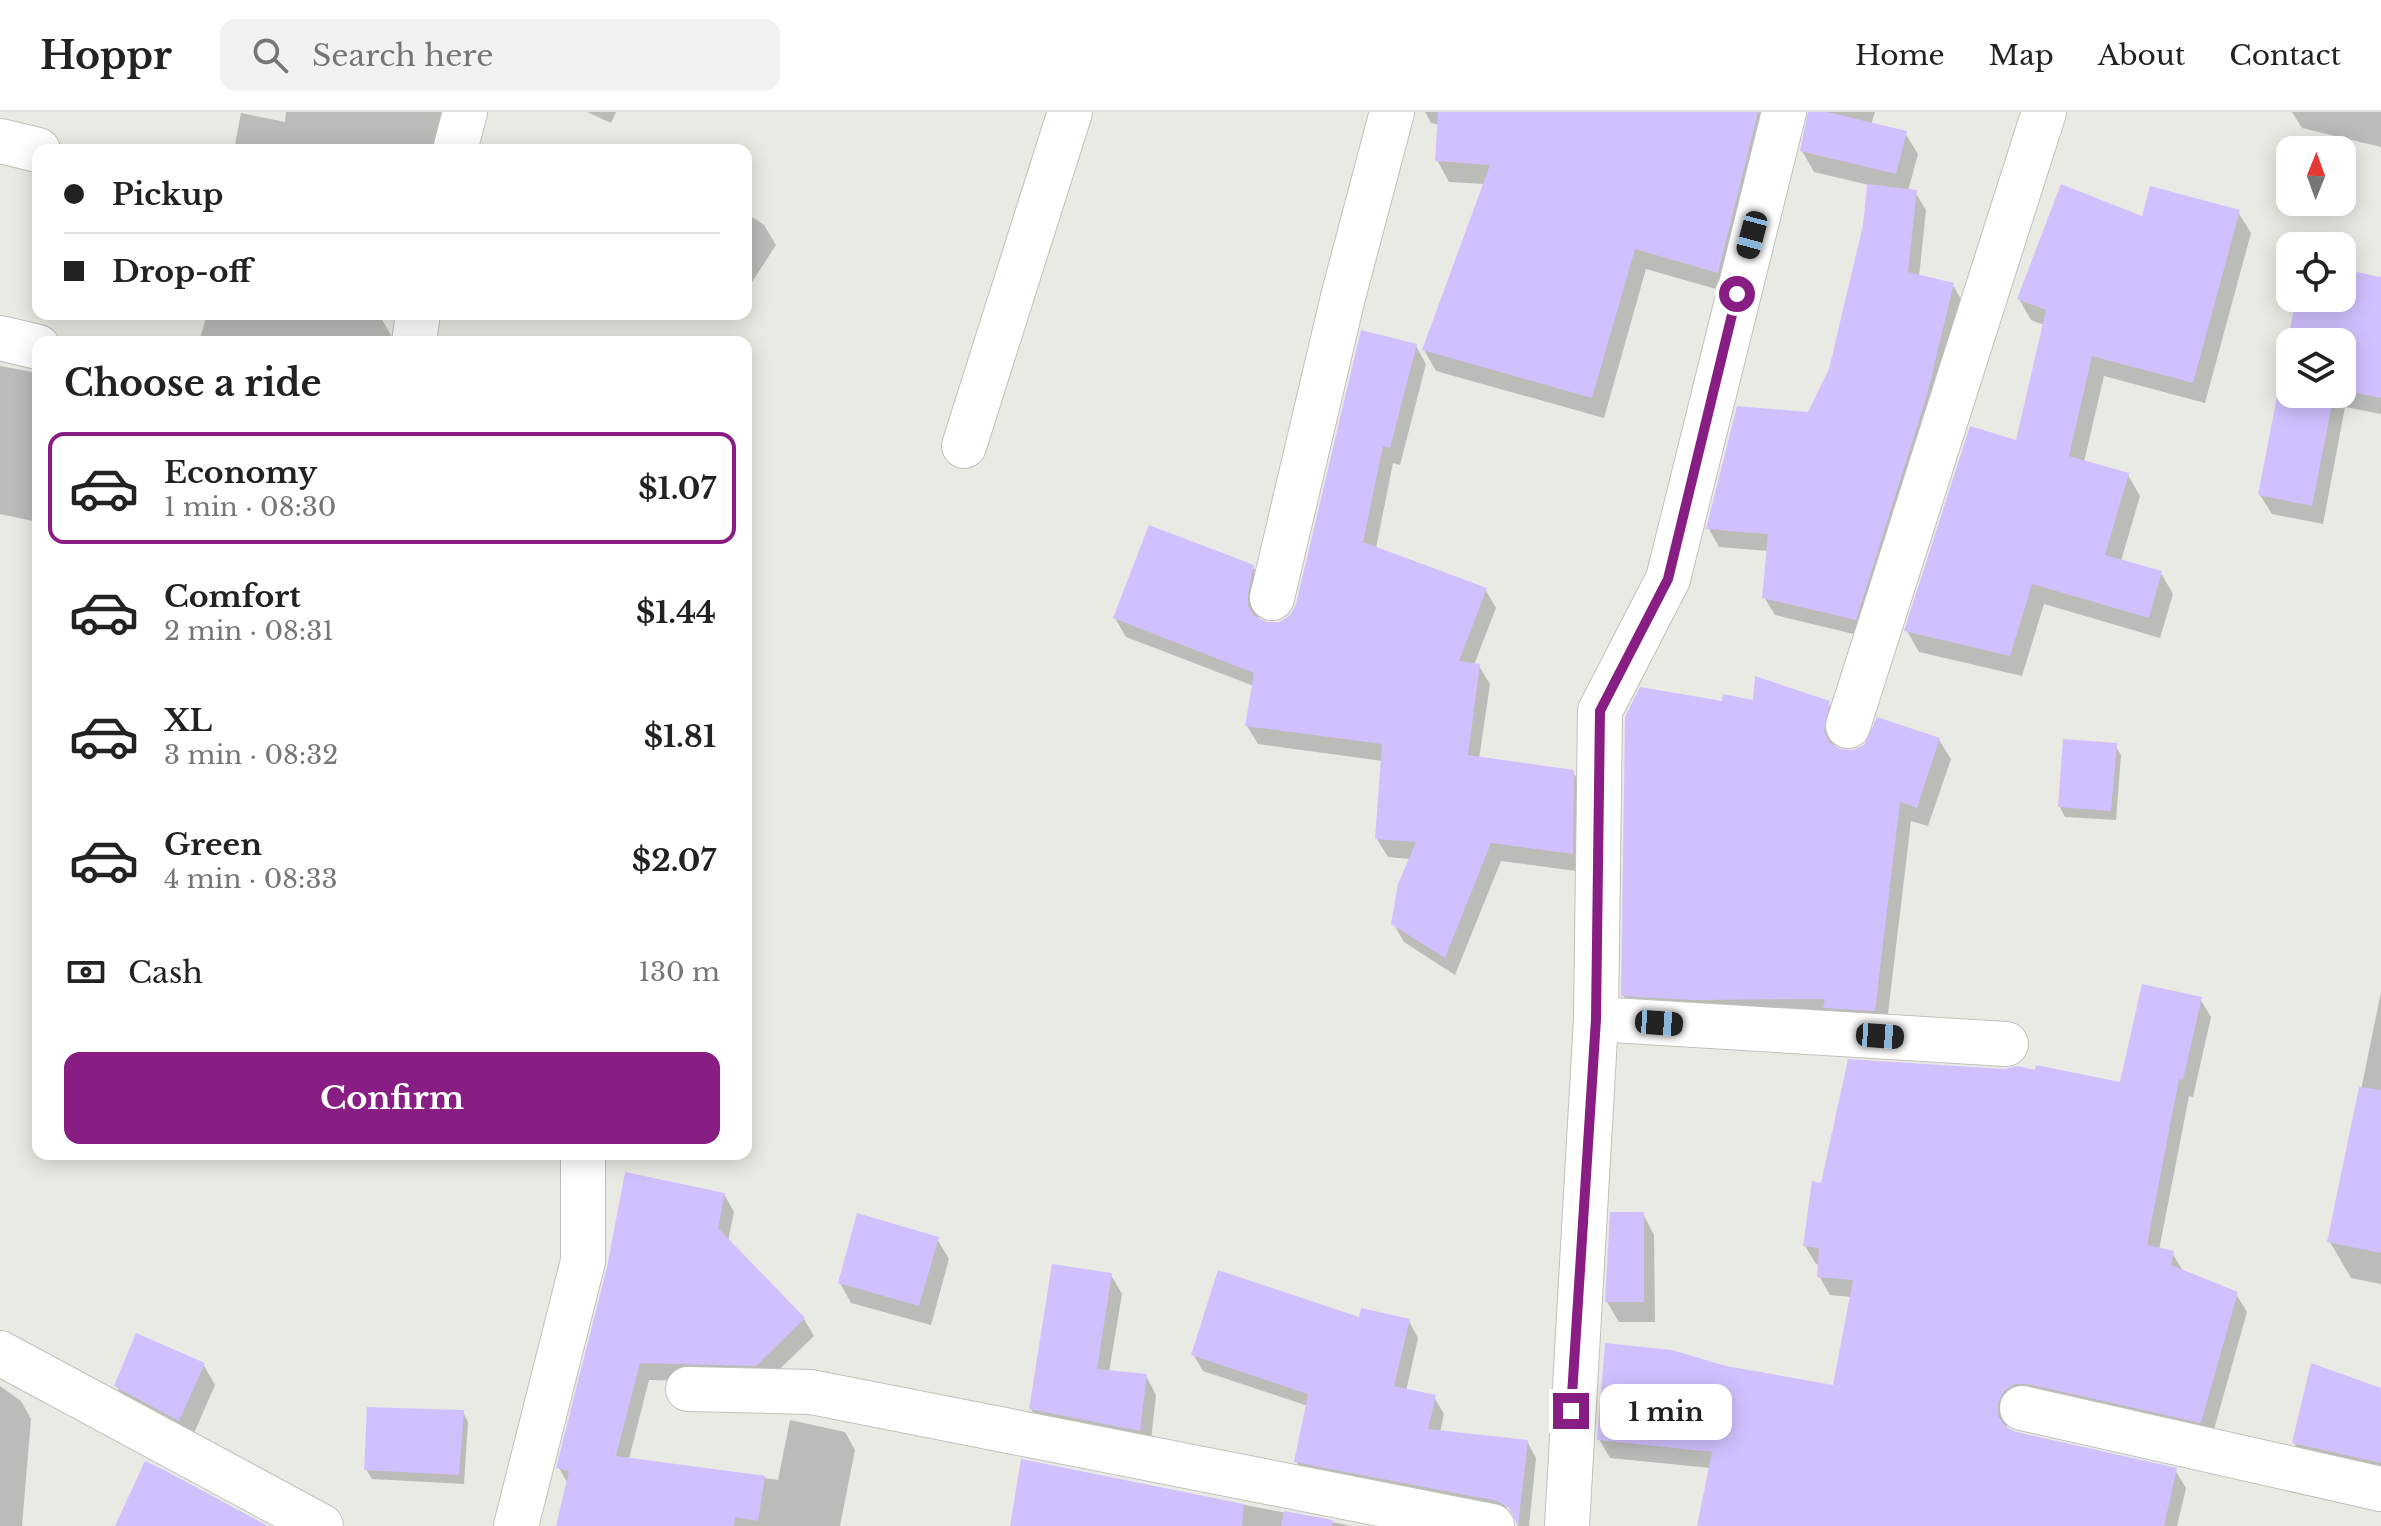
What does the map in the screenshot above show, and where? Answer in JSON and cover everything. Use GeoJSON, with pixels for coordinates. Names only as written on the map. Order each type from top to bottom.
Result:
{"type":"FeatureCollection","features":[{"type":"Feature","properties":{"kind":"street"},"geometry":{"type":"LineString","coordinates":[[457,144],[465,112]]}},
{"type":"Feature","properties":{"kind":"street"},"geometry":{"type":"LineString","coordinates":[[964,446],[1070,112]]}},
{"type":"Feature","properties":{"kind":"street"},"geometry":{"type":"LineString","coordinates":[[1272,598],[1343,297],[1392,112]]}},
{"type":"Feature","properties":{"kind":"street"},"geometry":{"type":"LineString","coordinates":[[1567,1526],[1596,1019],[1600,711],[1668,579],[1784,112]]}},
{"type":"Feature","properties":{"kind":"street"},"geometry":{"type":"LineString","coordinates":[[1848,726],[2044,112]]}},
{"type":"Feature","properties":{"kind":"street"},"geometry":{"type":"LineString","coordinates":[[0,141],[32,149]]}},
{"type":"Feature","properties":{"kind":"street"},"geometry":{"type":"LineString","coordinates":[[0,338],[32,346]]}},
{"type":"Feature","properties":{"kind":"street"},"geometry":{"type":"LineString","coordinates":[[1596,1019],[2006,1044]]}},
{"type":"Feature","properties":{"kind":"street"},"geometry":{"type":"LineString","coordinates":[[516,1526],[583,1261],[583,1160]]}},
{"type":"Feature","properties":{"kind":"street"},"geometry":{"type":"LineString","coordinates":[[0,1353],[321,1526]]}},
{"type":"Feature","properties":{"kind":"street"},"geometry":{"type":"LineString","coordinates":[[688,1389],[811,1392],[1492,1526]]}},
{"type":"Feature","properties":{"kind":"street"},"geometry":{"type":"LineString","coordinates":[[2022,1408],[2381,1489]]}},
{"type":"Feature","properties":{"kind":"building"},"geometry":{"type":"Polygon","coordinates":[[[1438,112],[1758,112],[1718,273],[1635,249],[1592,398],[1422,350],[1490,165],[1435,161],[1438,112]]]}},
{"type":"Feature","properties":{"kind":"building"},"geometry":{"type":"Polygon","coordinates":[[[1808,112],[1827,112],[1907,131],[1896,174],[1800,151],[1808,112]]]}},
{"type":"Feature","properties":{"kind":"building"},"geometry":{"type":"Polygon","coordinates":[[[1867,184],[1917,190],[1908,272],[1954,283],[1927,395],[1856,620],[1762,598],[1768,534],[1706,529],[1737,406],[1808,412],[1829,369],[1863,225],[1867,184]]]}},
{"type":"Feature","properties":{"kind":"building"},"geometry":{"type":"Polygon","coordinates":[[[2061,184],[2142,216],[2150,186],[2240,210],[2193,383],[2092,356],[2069,456],[2129,473],[2105,555],[2162,571],[2149,618],[2032,584],[2010,656],[1904,631],[1970,426],[2016,440],[2046,310],[2017,299],[2061,184]]]}},
{"type":"Feature","properties":{"kind":"building"},"geometry":{"type":"Polygon","coordinates":[[[2356,272],[2381,277],[2381,398],[2356,393],[2356,328],[2290,328],[2293,312],[2356,312],[2356,272]]]}},
{"type":"Feature","properties":{"kind":"building"},"geometry":{"type":"Polygon","coordinates":[[[1361,330],[1417,344],[1390,448],[1383,446],[1363,542],[1487,588],[1459,661],[1480,664],[1468,755],[1574,770],[1573,854],[1491,843],[1445,958],[1391,924],[1398,884],[1416,842],[1375,839],[1382,744],[1245,726],[1254,673],[1113,618],[1149,525],[1254,565],[1248,606],[1254,616],[1267,622],[1280,622],[1291,614],[1296,604],[1361,330]]]}},
{"type":"Feature","properties":{"kind":"building"},"geometry":{"type":"Polygon","coordinates":[[[2276,402],[2276,408],[2331,408],[2312,506],[2258,495],[2276,402]]]}},
{"type":"Feature","properties":{"kind":"building"},"geometry":{"type":"Polygon","coordinates":[[[1755,676],[1830,701],[1824,731],[1829,742],[1840,749],[1853,750],[1864,745],[1877,717],[1940,738],[1917,808],[1900,802],[1875,1011],[1823,1008],[1825,999],[1694,1000],[1621,996],[1625,717],[1640,687],[1722,701],[1723,694],[1753,700],[1755,676]]]}},
{"type":"Feature","properties":{"kind":"building"},"geometry":{"type":"Polygon","coordinates":[[[2063,739],[2117,743],[2111,811],[2058,807],[2063,739]]]}},
{"type":"Feature","properties":{"kind":"building"},"geometry":{"type":"Polygon","coordinates":[[[2142,984],[2202,997],[2183,1080],[2179,1079],[2147,1245],[2174,1251],[2171,1265],[2238,1292],[2201,1423],[2027,1384],[2014,1384],[2004,1391],[1998,1403],[1998,1416],[2006,1427],[2016,1432],[2177,1468],[2164,1526],[1697,1526],[1712,1452],[1597,1440],[1605,1343],[1672,1350],[1726,1366],[1833,1385],[1853,1280],[1817,1277],[1819,1248],[1803,1246],[1812,1181],[1821,1183],[1848,1059],[2004,1069],[2018,1066],[2035,1070],[2036,1065],[2120,1082],[2142,984]]]}},
{"type":"Feature","properties":{"kind":"building"},"geometry":{"type":"Polygon","coordinates":[[[2359,1087],[2381,1090],[2381,1253],[2327,1242],[2359,1087]]]}},
{"type":"Feature","properties":{"kind":"building"},"geometry":{"type":"Polygon","coordinates":[[[625,1172],[725,1193],[718,1228],[805,1318],[756,1366],[640,1363],[616,1456],[765,1476],[758,1521],[735,1517],[734,1526],[556,1526],[569,1471],[556,1468],[607,1267],[625,1172]]]}},
{"type":"Feature","properties":{"kind":"building"},"geometry":{"type":"Polygon","coordinates":[[[1610,1212],[1644,1212],[1644,1302],[1605,1302],[1610,1212]]]}},
{"type":"Feature","properties":{"kind":"building"},"geometry":{"type":"Polygon","coordinates":[[[857,1213],[939,1237],[919,1306],[838,1283],[857,1213]]]}},
{"type":"Feature","properties":{"kind":"building"},"geometry":{"type":"Polygon","coordinates":[[[1052,1264],[1112,1273],[1097,1369],[1147,1374],[1140,1431],[1029,1409],[1052,1264]]]}},
{"type":"Feature","properties":{"kind":"building"},"geometry":{"type":"Polygon","coordinates":[[[1218,1270],[1359,1317],[1361,1308],[1410,1319],[1394,1386],[1436,1395],[1428,1429],[1528,1440],[1518,1526],[1509,1508],[1497,1501],[1294,1462],[1308,1394],[1191,1355],[1218,1270]]]}},
{"type":"Feature","properties":{"kind":"building"},"geometry":{"type":"Polygon","coordinates":[[[136,1333],[205,1363],[179,1421],[114,1386],[136,1333]]]}},
{"type":"Feature","properties":{"kind":"building"},"geometry":{"type":"Polygon","coordinates":[[[2311,1363],[2381,1388],[2381,1463],[2292,1443],[2311,1363]]]}},
{"type":"Feature","properties":{"kind":"building"},"geometry":{"type":"Polygon","coordinates":[[[367,1407],[464,1410],[459,1475],[364,1470],[367,1407]]]}},
{"type":"Feature","properties":{"kind":"building"},"geometry":{"type":"Polygon","coordinates":[[[1021,1459],[1244,1504],[1242,1526],[1010,1526],[1021,1459]]]}},
{"type":"Feature","properties":{"kind":"building"},"geometry":{"type":"Polygon","coordinates":[[[145,1461],[164,1470],[268,1526],[115,1526],[145,1461]]]}},
{"type":"Feature","properties":{"kind":"building"},"geometry":{"type":"Polygon","coordinates":[[[1284,1511],[1333,1520],[1332,1526],[1281,1526],[1284,1511]]]}},
{"type":"Feature","properties":{"kind":"route"},"geometry":{"type":"LineString","coordinates":[[1571,1411],[1596,1019],[1600,711],[1668,579],[1737,294]]}}]}
